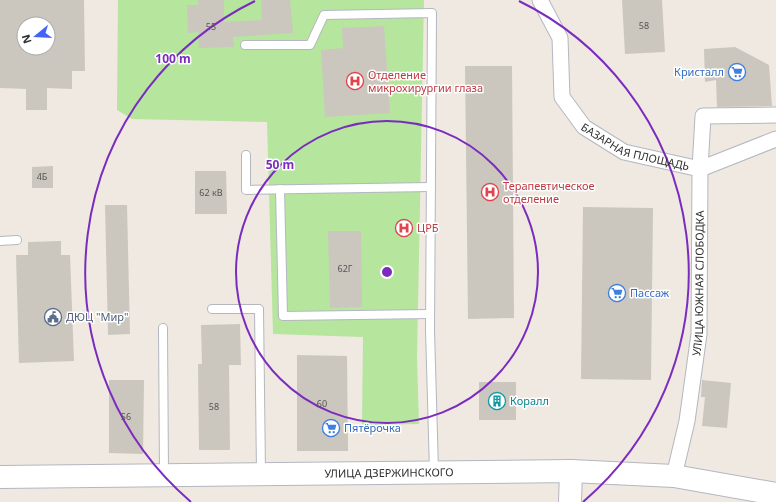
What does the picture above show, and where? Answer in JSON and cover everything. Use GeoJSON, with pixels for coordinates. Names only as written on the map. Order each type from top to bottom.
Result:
{"type":"FeatureCollection","features":[{"type":"Feature","properties":{"kind":"main road","name":"УЛИЦА ДЗЕРЖИНСКОГО"},"geometry":{"type":"LineString","coordinates":[[0,477],[164,476],[434,471],[571,471],[674,476],[776,494]]}},
{"type":"Feature","properties":{"kind":"main road"},"geometry":{"type":"LineString","coordinates":[[570,502],[571,471]]}},
{"type":"Feature","properties":{"kind":"street","name":"БАЗАРНАЯ ПЛОЩАДЬ"},"geometry":{"type":"LineString","coordinates":[[540,0],[560,38],[562,97],[584,127],[624,152],[700,169],[703,116],[776,115]]}},
{"type":"Feature","properties":{"kind":"street"},"geometry":{"type":"LineString","coordinates":[[700,169],[776,139]]}},
{"type":"Feature","properties":{"kind":"street","name":"УЛИЦА ЮЖНАЯ СЛОБОДКА"},"geometry":{"type":"LineString","coordinates":[[674,476],[687,421],[699,334],[700,169]]}},
{"type":"Feature","properties":{"kind":"lane"},"geometry":{"type":"LineString","coordinates":[[245,45],[310,45],[324,15],[432,13],[430,314],[434,471]]}},
{"type":"Feature","properties":{"kind":"lane"},"geometry":{"type":"LineString","coordinates":[[246,155],[246,190],[431,186]]}},
{"type":"Feature","properties":{"kind":"lane"},"geometry":{"type":"LineString","coordinates":[[280,189],[283,316],[430,314]]}},
{"type":"Feature","properties":{"kind":"lane"},"geometry":{"type":"LineString","coordinates":[[0,241],[16,240]]}},
{"type":"Feature","properties":{"kind":"lane"},"geometry":{"type":"LineString","coordinates":[[212,309],[259,309],[261,474]]}},
{"type":"Feature","properties":{"kind":"lane"},"geometry":{"type":"LineString","coordinates":[[163,328],[164,476]]}},
{"type":"Feature","properties":{"kind":"green space","name":"ЦРБ"},"geometry":{"type":"Polygon","coordinates":[[[118,0],[424,0],[417,358],[419,424],[362,425],[363,337],[273,334],[267,122],[132,119],[117,110],[118,0]]]}},
{"type":"Feature","properties":{"kind":"building"},"geometry":{"type":"Polygon","coordinates":[[[0,0],[84,0],[85,71],[72,71],[72,89],[47,88],[47,110],[26,110],[26,89],[0,88],[0,0]]]}},
{"type":"Feature","properties":{"kind":"building"},"geometry":{"type":"Polygon","coordinates":[[[198,0],[224,0],[224,22],[262,20],[261,0],[290,0],[293,33],[233,37],[234,47],[199,48],[198,32],[188,33],[187,5],[198,5],[198,0]]]}},
{"type":"Feature","properties":{"kind":"building"},"geometry":{"type":"Polygon","coordinates":[[[622,0],[662,0],[665,52],[625,54],[622,0]]]}},
{"type":"Feature","properties":{"kind":"building","name":"Отделение микрохирургии глаза"},"geometry":{"type":"Polygon","coordinates":[[[384,26],[390,113],[325,117],[321,50],[343,48],[342,28],[384,26]]]}},
{"type":"Feature","properties":{"kind":"building","name":"Кристалл"},"geometry":{"type":"Polygon","coordinates":[[[735,47],[769,65],[772,106],[717,107],[716,80],[705,82],[704,49],[735,47]]]}},
{"type":"Feature","properties":{"kind":"building","name":"Терапевтическое отделение"},"geometry":{"type":"Polygon","coordinates":[[[465,66],[512,66],[514,318],[468,319],[465,66]]]}},
{"type":"Feature","properties":{"kind":"building"},"geometry":{"type":"Polygon","coordinates":[[[53,166],[53,188],[32,188],[32,167],[53,166]]]}},
{"type":"Feature","properties":{"kind":"building"},"geometry":{"type":"Polygon","coordinates":[[[195,171],[226,171],[227,214],[195,214],[195,171]]]}},
{"type":"Feature","properties":{"kind":"building"},"geometry":{"type":"Polygon","coordinates":[[[105,205],[127,205],[130,334],[108,335],[105,205]]]}},
{"type":"Feature","properties":{"kind":"building","name":"Пассаж"},"geometry":{"type":"Polygon","coordinates":[[[583,207],[653,208],[651,380],[581,379],[583,207]]]}},
{"type":"Feature","properties":{"kind":"building"},"geometry":{"type":"Polygon","coordinates":[[[328,231],[361,231],[362,307],[330,308],[328,231]]]}},
{"type":"Feature","properties":{"kind":"building"},"geometry":{"type":"Polygon","coordinates":[[[61,241],[61,255],[70,255],[74,361],[19,363],[16,255],[28,255],[28,242],[61,241]]]}},
{"type":"Feature","properties":{"kind":"building"},"geometry":{"type":"Polygon","coordinates":[[[240,324],[241,365],[229,365],[230,450],[199,450],[198,364],[202,364],[201,325],[240,324]]]}},
{"type":"Feature","properties":{"kind":"building"},"geometry":{"type":"Polygon","coordinates":[[[297,355],[347,356],[348,451],[297,451],[297,355]]]}},
{"type":"Feature","properties":{"kind":"building"},"geometry":{"type":"Polygon","coordinates":[[[109,380],[144,380],[143,454],[109,453],[109,380]]]}},
{"type":"Feature","properties":{"kind":"building"},"geometry":{"type":"Polygon","coordinates":[[[702,380],[731,383],[727,428],[702,426],[705,397],[701,397],[702,380]]]}},
{"type":"Feature","properties":{"kind":"building","name":"Коралл"},"geometry":{"type":"Polygon","coordinates":[[[479,382],[516,382],[516,420],[479,420],[479,382]]]}},
{"type":"Feature","properties":{"kind":"place","name":"Кристалл"},"geometry":{"type":"Point","coordinates":[737,72]}},
{"type":"Feature","properties":{"kind":"place","name":"Отделение микрохирургии глаза"},"geometry":{"type":"Point","coordinates":[355,81]}},
{"type":"Feature","properties":{"kind":"place","name":"Терапевтическое отделение"},"geometry":{"type":"Point","coordinates":[490,192]}},
{"type":"Feature","properties":{"kind":"place","name":"ЦРБ"},"geometry":{"type":"Point","coordinates":[404,228]}},
{"type":"Feature","properties":{"kind":"place","name":"Пассаж"},"geometry":{"type":"Point","coordinates":[617,293]}},
{"type":"Feature","properties":{"kind":"place","name":"ДЮЦ \"Мир\""},"geometry":{"type":"Point","coordinates":[53,317]}},
{"type":"Feature","properties":{"kind":"place","name":"Коралл"},"geometry":{"type":"Point","coordinates":[497,401]}},
{"type":"Feature","properties":{"kind":"place","name":"Пятёрочка"},"geometry":{"type":"Point","coordinates":[331,428]}}]}
